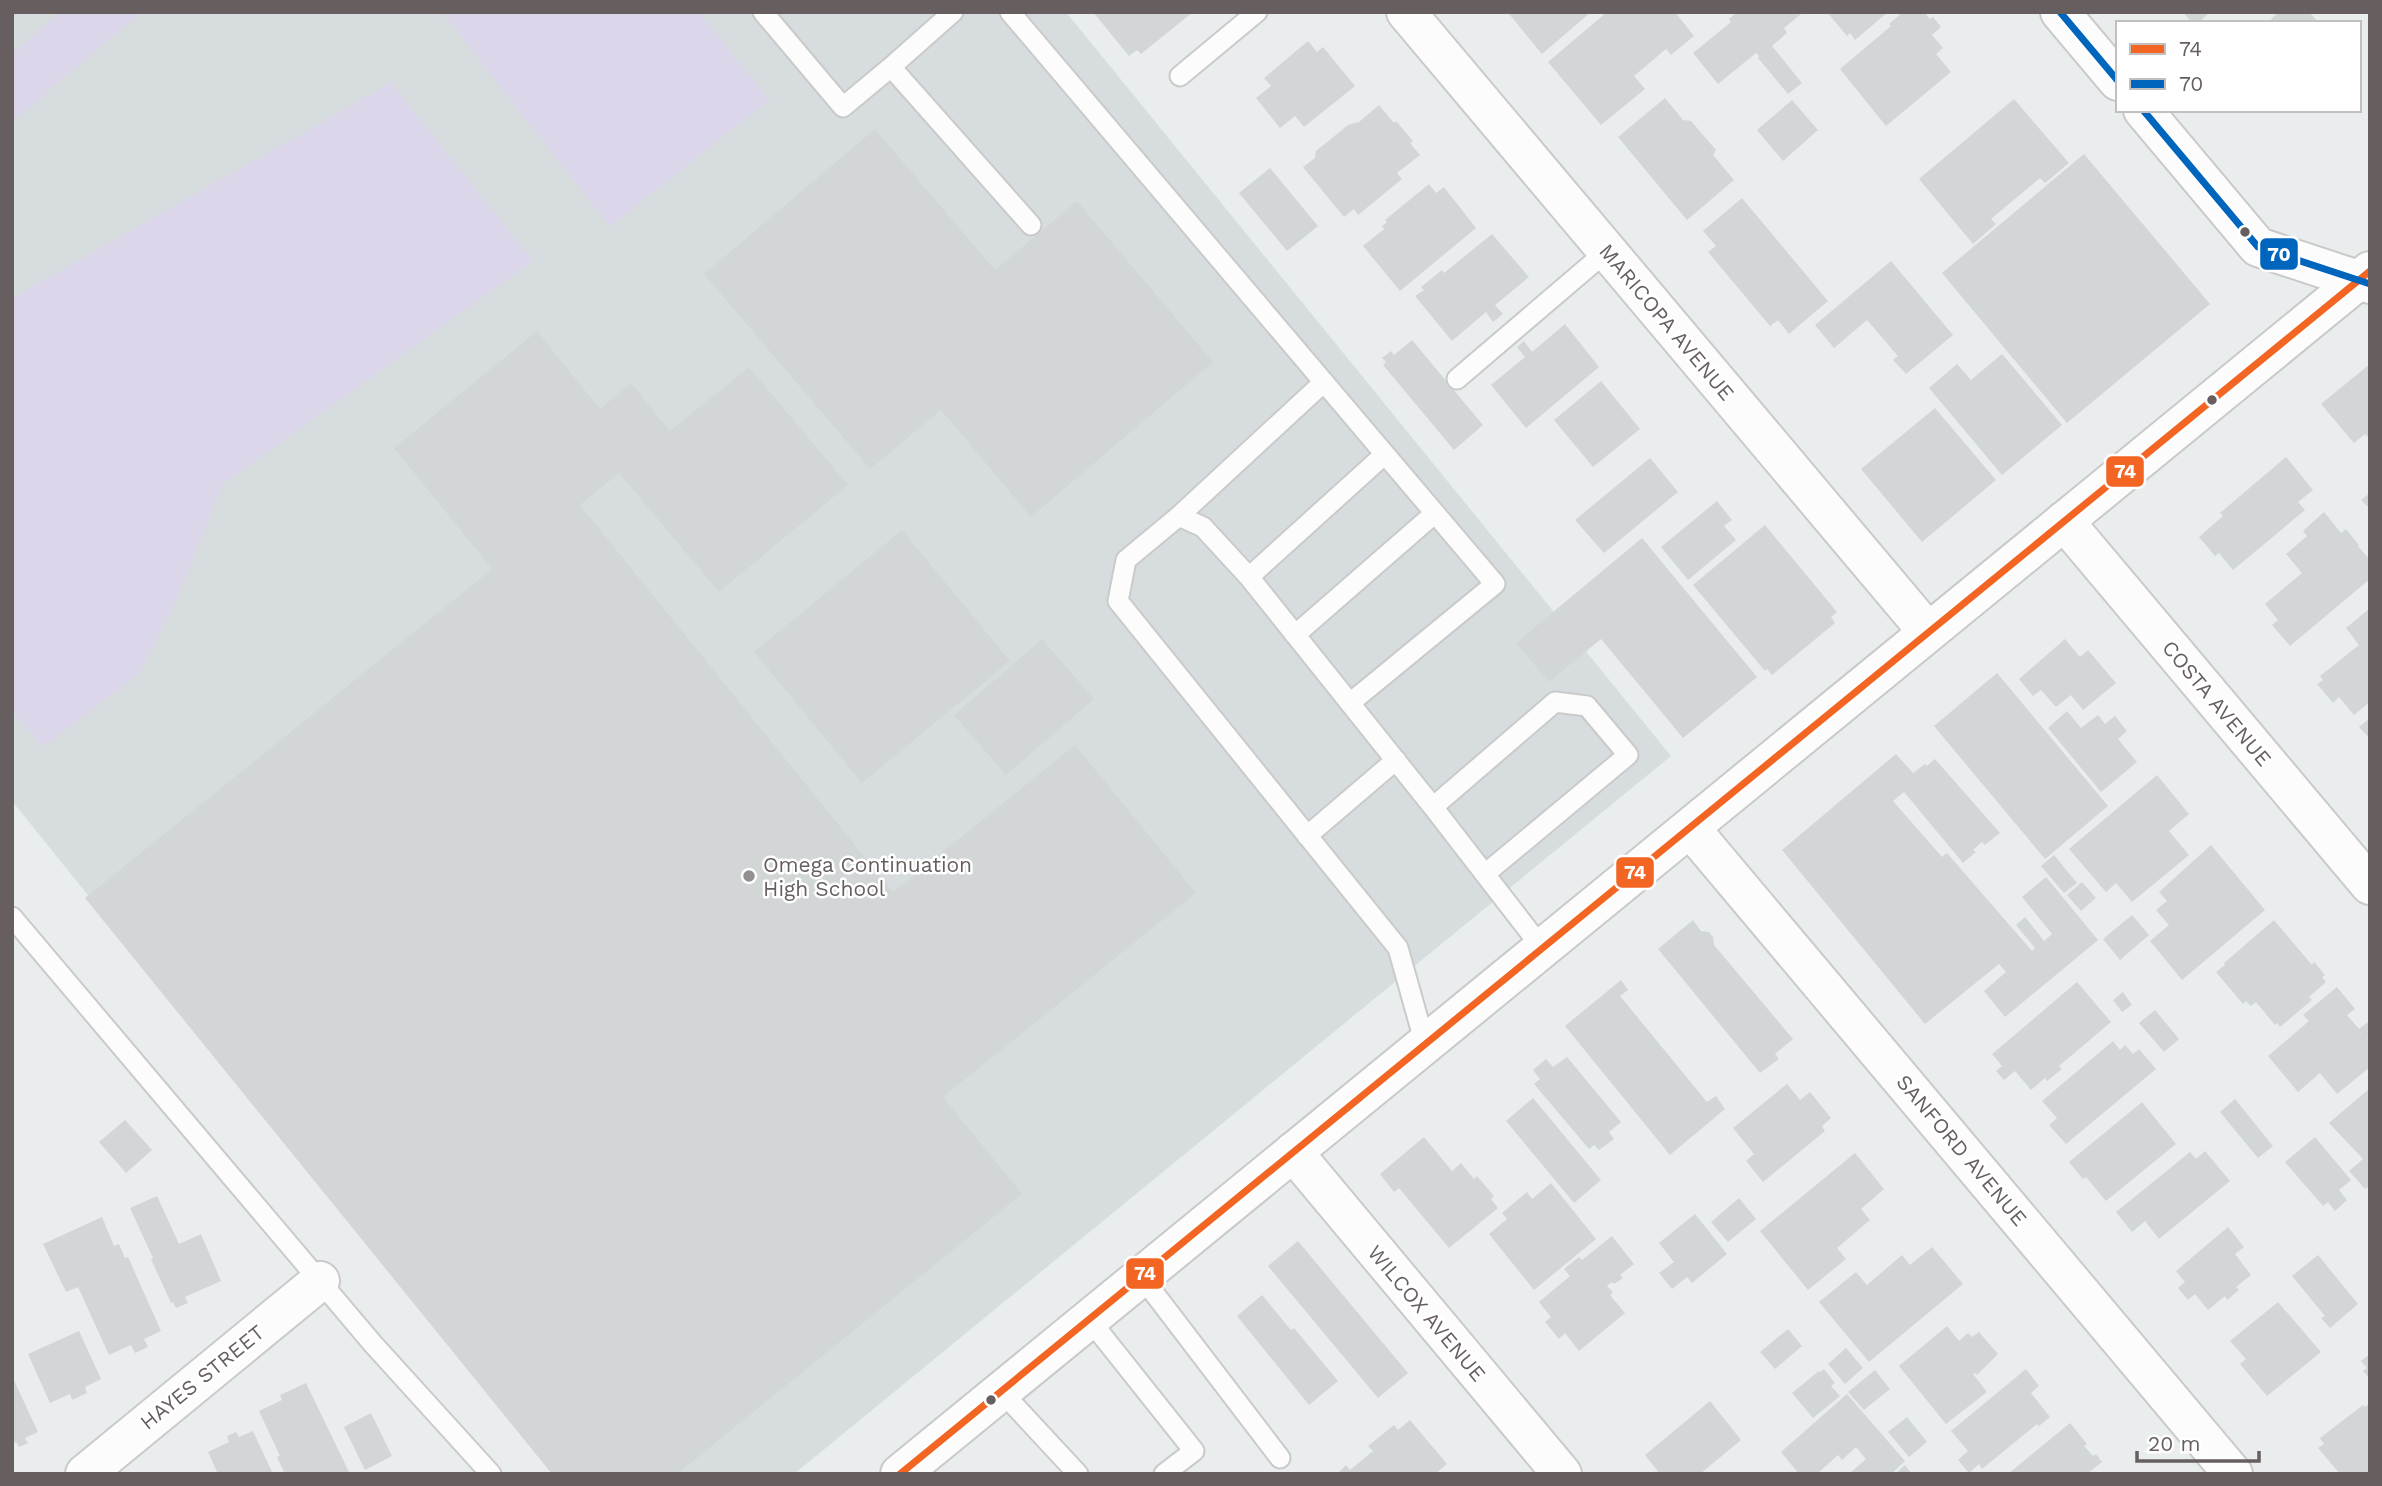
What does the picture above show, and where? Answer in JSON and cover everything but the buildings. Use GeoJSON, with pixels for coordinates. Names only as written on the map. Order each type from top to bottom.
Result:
{"type":"FeatureCollection","features":[{"type":"Feature","properties":{"kind":"street","name":"MARICOPA AVENUE"},"geometry":{"type":"LineString","coordinates":[[1406,12],[1928,632]]}},
{"type":"Feature","properties":{"kind":"street"},"geometry":{"type":"LineString","coordinates":[[2060,12],[2116,78]]}},
{"type":"Feature","properties":{"kind":"street"},"geometry":{"type":"LineString","coordinates":[[2145,112],[2258,247],[2366,278]]}},
{"type":"Feature","properties":{"kind":"street"},"geometry":{"type":"LineString","coordinates":[[900,1474],[2064,521],[2366,278]]}},
{"type":"Feature","properties":{"kind":"street","name":"COSTA AVENUE"},"geometry":{"type":"LineString","coordinates":[[2064,521],[2370,886]]}},
{"type":"Feature","properties":{"kind":"street","name":"SANFORD AVENUE"},"geometry":{"type":"LineString","coordinates":[[1690,828],[2233,1474]]}},
{"type":"Feature","properties":{"kind":"street","name":"WILCOX AVENUE"},"geometry":{"type":"LineString","coordinates":[[1293,1152],[1562,1474]]}},
{"type":"Feature","properties":{"kind":"street","name":"HAYES STREET"},"geometry":{"type":"LineString","coordinates":[[85,1474],[320,1281]]}},
{"type":"Feature","properties":{"kind":"lane"},"geometry":{"type":"LineString","coordinates":[[763,12],[843,107],[953,12]]}},
{"type":"Feature","properties":{"kind":"lane"},"geometry":{"type":"LineString","coordinates":[[1010,12],[1495,583],[1350,704]]}},
{"type":"Feature","properties":{"kind":"lane"},"geometry":{"type":"LineString","coordinates":[[1180,76],[1257,12]]}},
{"type":"Feature","properties":{"kind":"lane"},"geometry":{"type":"LineString","coordinates":[[891,67],[1031,225]]}},
{"type":"Feature","properties":{"kind":"lane"},"geometry":{"type":"LineString","coordinates":[[1457,379],[1607,251]]}},
{"type":"Feature","properties":{"kind":"lane"},"geometry":{"type":"LineString","coordinates":[[1324,382],[1179,516],[1126,560],[1118,601],[1398,948],[1426,1044]]}},
{"type":"Feature","properties":{"kind":"lane"},"geometry":{"type":"LineString","coordinates":[[1249,577],[1385,454]]}},
{"type":"Feature","properties":{"kind":"lane"},"geometry":{"type":"LineString","coordinates":[[1295,635],[1435,513]]}},
{"type":"Feature","properties":{"kind":"lane"},"geometry":{"type":"LineString","coordinates":[[1179,516],[1203,527],[1249,577],[1542,948]]}},
{"type":"Feature","properties":{"kind":"lane"},"geometry":{"type":"LineString","coordinates":[[1433,807],[1555,702],[1587,706],[1628,755],[1485,874]]}},
{"type":"Feature","properties":{"kind":"lane"},"geometry":{"type":"LineString","coordinates":[[1307,836],[1396,760]]}},
{"type":"Feature","properties":{"kind":"lane"},"geometry":{"type":"LineString","coordinates":[[12,917],[373,1343],[491,1474]]}},
{"type":"Feature","properties":{"kind":"lane"},"geometry":{"type":"LineString","coordinates":[[1141,1276],[1280,1458]]}},
{"type":"Feature","properties":{"kind":"lane"},"geometry":{"type":"LineString","coordinates":[[1089,1319],[1194,1451],[1164,1474]]}},
{"type":"Feature","properties":{"kind":"lane"},"geometry":{"type":"LineString","coordinates":[[1001,1391],[1078,1474]]}},
{"type":"Feature","properties":{"kind":"shaded area"},"geometry":{"type":"Polygon","coordinates":[[[12,12],[1066,12],[1671,756],[794,1474],[555,1474],[12,801],[12,12]]]}},
{"type":"Feature","properties":{"kind":"shaded area"},"geometry":{"type":"Polygon","coordinates":[[[61,12],[142,12],[12,122],[12,53],[61,12]]]}},
{"type":"Feature","properties":{"kind":"shaded area"},"geometry":{"type":"Polygon","coordinates":[[[442,12],[699,12],[769,100],[610,227],[442,12]]]}},
{"type":"Feature","properties":{"kind":"shaded area"},"geometry":{"type":"Polygon","coordinates":[[[391,83],[533,261],[223,484],[183,585],[139,674],[43,747],[12,712],[12,298],[391,83]]]}},
{"type":"Feature","properties":{"kind":"transit line","name":"70"},"geometry":{"type":"LineString","coordinates":[[2060,12],[2116,79]]}},
{"type":"Feature","properties":{"kind":"transit line","name":"70"},"geometry":{"type":"LineString","coordinates":[[2145,112],[2258,247],[2370,284]]}},
{"type":"Feature","properties":{"kind":"transit line","name":"74"},"geometry":{"type":"LineString","coordinates":[[900,1474],[2370,271]]}},
{"type":"Feature","properties":{"kind":"place","name":"Omega Continuation High School"},"geometry":{"type":"Point","coordinates":[749,876]}}]}
